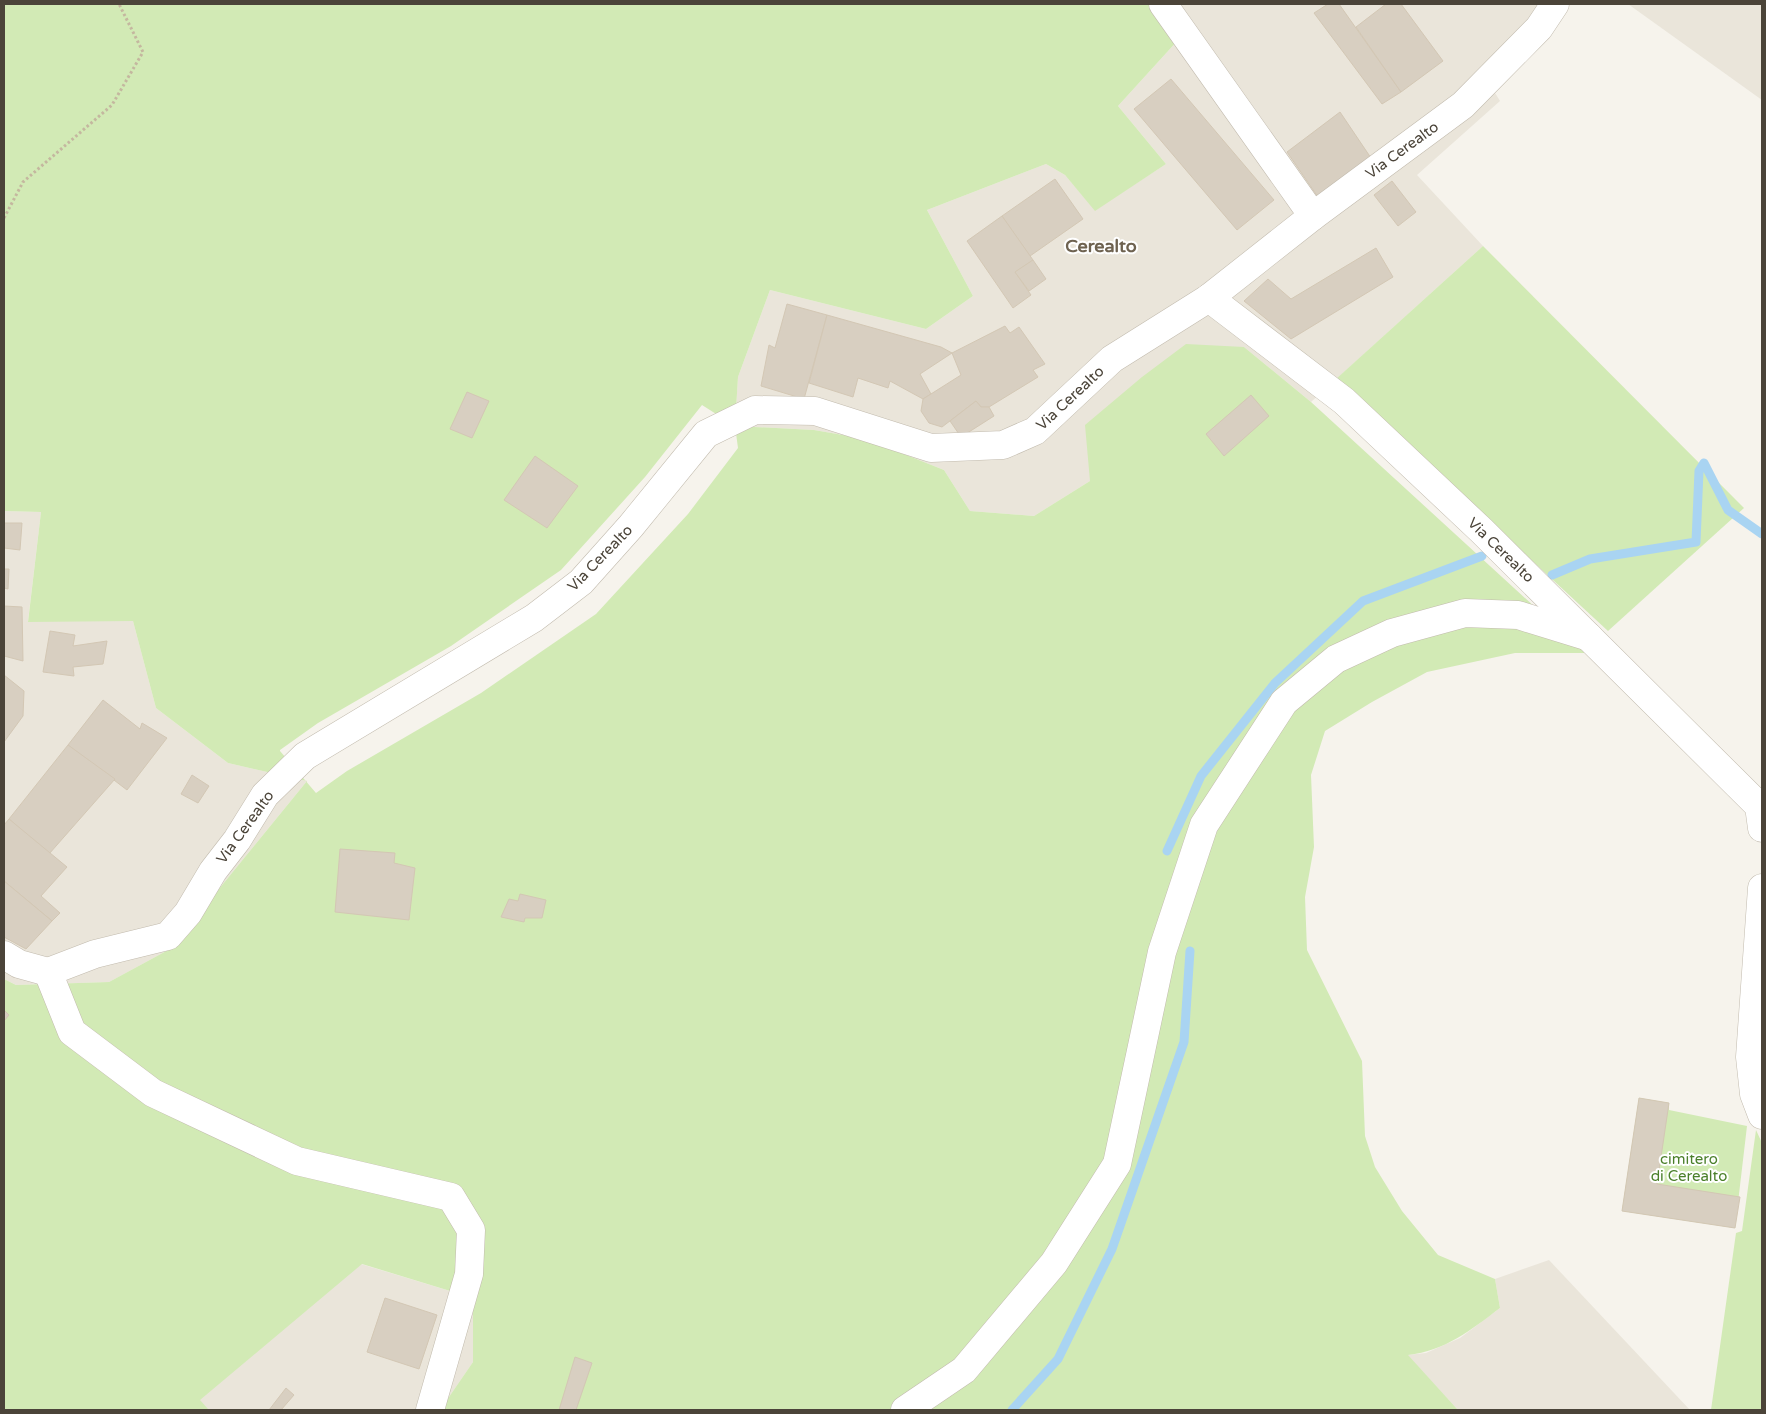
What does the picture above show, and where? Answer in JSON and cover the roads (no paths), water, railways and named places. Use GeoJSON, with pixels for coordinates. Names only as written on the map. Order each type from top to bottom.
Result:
{"type":"FeatureCollection","features":[{"type":"Feature","properties":{"kind":"street"},"geometry":{"type":"LineString","coordinates":[[1163,4],[1313,216]]}},
{"type":"Feature","properties":{"kind":"street","name":"Via Cerealto"},"geometry":{"type":"LineString","coordinates":[[48,972],[95,954],[168,936],[188,913],[213,871],[237,840],[265,795],[306,756],[534,618],[581,582],[631,526],[706,434],[755,410],[815,411],[931,448],[1003,446],[1035,431],[1112,358],[1209,298],[1313,216],[1463,105],[1539,28],[1556,4]]}},
{"type":"Feature","properties":{"kind":"street","name":"Via Cerealto"},"geometry":{"type":"LineString","coordinates":[[1209,298],[1344,401],[1482,531],[1758,806],[1762,828]]}},
{"type":"Feature","properties":{"kind":"street"},"geometry":{"type":"LineString","coordinates":[[905,1410],[964,1370],[1054,1263],[1117,1164],[1162,952],[1204,825],[1284,702],[1336,660],[1392,633],[1465,614],[1518,615],[1589,637]]}},
{"type":"Feature","properties":{"kind":"street"},"geometry":{"type":"LineString","coordinates":[[1762,888],[1750,1057],[1754,1094],[1762,1115]]}},
{"type":"Feature","properties":{"kind":"street"},"geometry":{"type":"LineString","coordinates":[[4,955],[19,964],[48,972],[72,1032],[153,1093],[297,1161],[450,1197],[471,1230],[469,1274],[430,1410]]}},
{"type":"Feature","properties":{"kind":"waterway"},"geometry":{"type":"LineString","coordinates":[[1552,575],[1590,559],[1696,542],[1699,471],[1704,463],[1728,510],[1762,534]]}},
{"type":"Feature","properties":{"kind":"waterway"},"geometry":{"type":"LineString","coordinates":[[1167,851],[1201,776],[1275,683],[1363,601],[1482,556]]}},
{"type":"Feature","properties":{"kind":"waterway"},"geometry":{"type":"LineString","coordinates":[[1012,1410],[1058,1359],[1112,1249],[1184,1042],[1190,951]]}},
{"type":"Feature","properties":{"kind":"district","name":"Cerealto"},"geometry":{"type":"Point","coordinates":[1101,246]}},
{"type":"Feature","properties":{"kind":"park label","name":"cimitero di Cerealto"},"geometry":{"type":"Point","coordinates":[1689,1168]}}]}
